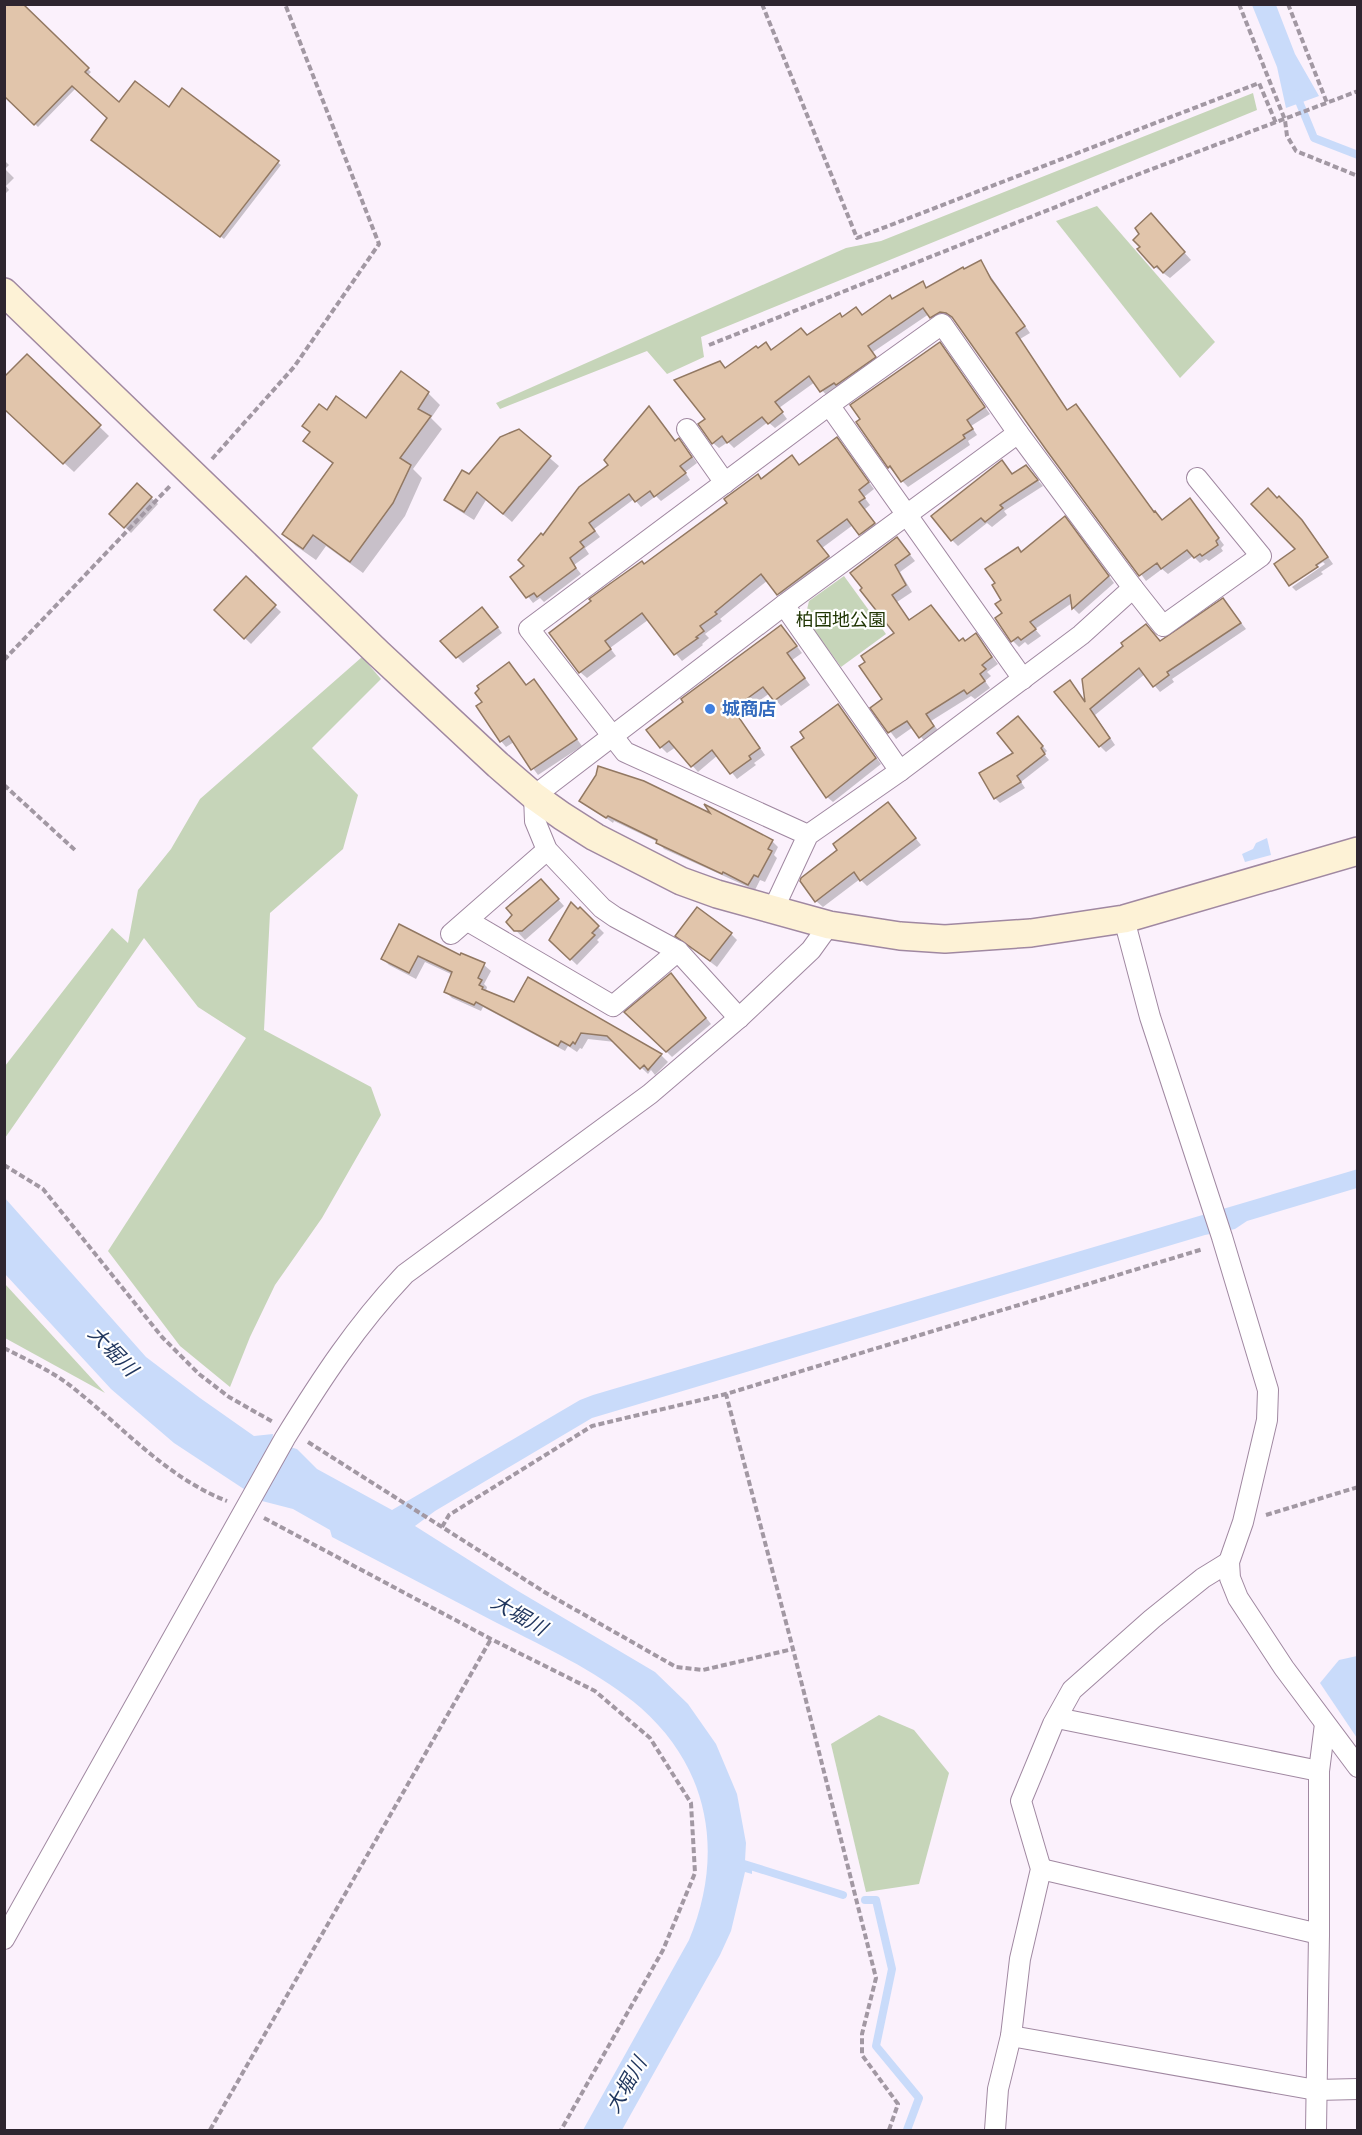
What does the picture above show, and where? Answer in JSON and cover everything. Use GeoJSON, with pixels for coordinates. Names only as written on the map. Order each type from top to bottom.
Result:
{"type":"FeatureCollection","features":[{"type":"Feature","properties":{"kind":"street"},"geometry":{"type":"LineString","coordinates":[[4,292],[387,661],[534,796],[595,837],[673,877],[717,894],[828,924],[900,936],[945,939],[1031,933],[1124,919],[1358,851]]}},
{"type":"Feature","properties":{"kind":"street"},"geometry":{"type":"LineString","coordinates":[[808,835],[625,752],[529,629],[829,405],[942,324],[1018,433],[1164,627],[1261,556],[1197,478]]}},
{"type":"Feature","properties":{"kind":"street"},"geometry":{"type":"LineString","coordinates":[[829,405],[1023,678]]}},
{"type":"Feature","properties":{"kind":"street"},"geometry":{"type":"LineString","coordinates":[[687,429],[725,483]]}},
{"type":"Feature","properties":{"kind":"street"},"geometry":{"type":"LineString","coordinates":[[534,796],[784,605],[1018,433]]}},
{"type":"Feature","properties":{"kind":"street"},"geometry":{"type":"LineString","coordinates":[[773,910],[808,835],[900,771],[1081,635],[1133,588]]}},
{"type":"Feature","properties":{"kind":"street"},"geometry":{"type":"LineString","coordinates":[[784,605],[900,771]]}},
{"type":"Feature","properties":{"kind":"street"},"geometry":{"type":"LineString","coordinates":[[534,796],[535,821],[547,850],[602,908],[678,951],[739,1018]]}},
{"type":"Feature","properties":{"kind":"street"},"geometry":{"type":"LineString","coordinates":[[451,934],[547,850]]}},
{"type":"Feature","properties":{"kind":"street"},"geometry":{"type":"LineString","coordinates":[[1124,919],[1150,1017],[1223,1239],[1268,1390],[1267,1420],[1243,1522],[1229,1562],[1230,1578],[1238,1598],[1284,1668],[1358,1767]]}},
{"type":"Feature","properties":{"kind":"street"},"geometry":{"type":"LineString","coordinates":[[468,921],[614,1006],[678,951]]}},
{"type":"Feature","properties":{"kind":"street"},"geometry":{"type":"LineString","coordinates":[[4,1939],[287,1435],[328,1368],[375,1306],[405,1274],[650,1094],[739,1018],[810,951],[828,924]]}},
{"type":"Feature","properties":{"kind":"street"},"geometry":{"type":"LineString","coordinates":[[995,2130],[998,2089],[1011,2036],[1020,1959],[1041,1869],[1021,1801],[1057,1718],[1072,1690],[1152,1619],[1203,1578],[1229,1562]]}},
{"type":"Feature","properties":{"kind":"street"},"geometry":{"type":"LineString","coordinates":[[1057,1718],[1319,1771]]}},
{"type":"Feature","properties":{"kind":"street"},"geometry":{"type":"LineString","coordinates":[[1316,2130],[1319,1771],[1325,1724]]}},
{"type":"Feature","properties":{"kind":"street"},"geometry":{"type":"LineString","coordinates":[[1041,1869],[1319,1934]]}},
{"type":"Feature","properties":{"kind":"street"},"geometry":{"type":"LineString","coordinates":[[1011,2036],[1316,2090],[1358,2088]]}},
{"type":"Feature","properties":{"kind":"path"},"geometry":{"type":"LineString","coordinates":[[4,660],[294,367],[379,244],[285,4]]}},
{"type":"Feature","properties":{"kind":"path"},"geometry":{"type":"LineString","coordinates":[[762,4],[857,238],[1258,83],[1276,123]]}},
{"type":"Feature","properties":{"kind":"path"},"geometry":{"type":"LineString","coordinates":[[1239,4],[1285,120],[1287,136],[1296,151],[1358,176]]}},
{"type":"Feature","properties":{"kind":"path"},"geometry":{"type":"LineString","coordinates":[[1288,4],[1327,102]]}},
{"type":"Feature","properties":{"kind":"path"},"geometry":{"type":"LineString","coordinates":[[709,345],[1120,181],[1358,91]]}},
{"type":"Feature","properties":{"kind":"path"},"geometry":{"type":"LineString","coordinates":[[4,785],[76,851]]}},
{"type":"Feature","properties":{"kind":"path"},"geometry":{"type":"LineString","coordinates":[[4,1165],[43,1189],[162,1337],[199,1374],[229,1397],[287,1435],[403,1501],[546,1593],[676,1667],[703,1670],[793,1648]]}},
{"type":"Feature","properties":{"kind":"path"},"geometry":{"type":"LineString","coordinates":[[442,1527],[449,1515],[592,1426],[726,1394],[1223,1239]]}},
{"type":"Feature","properties":{"kind":"path"},"geometry":{"type":"LineString","coordinates":[[4,1348],[70,1385],[169,1469],[206,1493],[248,1503],[491,1639],[595,1690],[650,1738],[691,1803],[695,1874],[663,1950],[561,2130]]}},
{"type":"Feature","properties":{"kind":"path"},"geometry":{"type":"LineString","coordinates":[[726,1394],[876,1978],[861,2034],[862,2055],[898,2104],[889,2130]]}},
{"type":"Feature","properties":{"kind":"path"},"geometry":{"type":"LineString","coordinates":[[1243,1522],[1358,1487]]}},
{"type":"Feature","properties":{"kind":"path"},"geometry":{"type":"LineString","coordinates":[[210,2130],[491,1639]]}},
{"type":"Feature","properties":{"kind":"green space"},"geometry":{"type":"Polygon","coordinates":[[[1253,93],[1257,110],[701,337],[704,357],[667,374],[647,351],[500,409],[496,403],[846,248],[881,241],[1253,93]]]}},
{"type":"Feature","properties":{"kind":"green space"},"geometry":{"type":"Polygon","coordinates":[[[1097,206],[1215,342],[1180,378],[1056,221],[1097,206]]]}},
{"type":"Feature","properties":{"kind":"green space","name":"柏団地公園"},"geometry":{"type":"Polygon","coordinates":[[[844,576],[886,634],[841,667],[805,618],[809,601],[844,576]]]}},
{"type":"Feature","properties":{"kind":"green space"},"geometry":{"type":"Polygon","coordinates":[[[362,657],[381,679],[312,748],[358,795],[343,849],[270,913],[264,1030],[371,1087],[381,1115],[322,1218],[275,1285],[250,1337],[230,1387],[180,1346],[108,1251],[246,1038],[198,1007],[144,938],[5,1138],[5,1066],[112,928],[128,943],[138,890],[171,849],[200,799],[362,657]]]}},
{"type":"Feature","properties":{"kind":"green space"},"geometry":{"type":"Polygon","coordinates":[[[5,1284],[105,1393],[5,1338],[5,1284]]]}},
{"type":"Feature","properties":{"kind":"green space"},"geometry":{"type":"Polygon","coordinates":[[[879,1715],[914,1730],[949,1773],[919,1884],[866,1892],[831,1744],[879,1715]]]}},
{"type":"Feature","properties":{"kind":"water"},"geometry":{"type":"Polygon","coordinates":[[[1252,5],[1276,5],[1295,54],[1319,96],[1286,108],[1277,67],[1252,5]]]}},
{"type":"Feature","properties":{"kind":"water"},"geometry":{"type":"Polygon","coordinates":[[[1267,838],[1271,855],[1245,862],[1242,854],[1267,838]]]}},
{"type":"Feature","properties":{"kind":"water","name":"大堀川"},"geometry":{"type":"Polygon","coordinates":[[[1358,1169],[1357,1188],[1247,1221],[1235,1229],[1205,1235],[592,1418],[435,1511],[415,1526],[518,1591],[655,1672],[688,1704],[716,1744],[737,1794],[746,1843],[745,1861],[752,1864],[752,1874],[745,1872],[731,1931],[720,1955],[622,2130],[583,2130],[689,1940],[700,1908],[706,1877],[708,1846],[704,1816],[696,1787],[683,1759],[665,1732],[625,1695],[590,1672],[332,1537],[330,1530],[293,1509],[262,1501],[174,1443],[111,1389],[5,1274],[4,1197],[146,1357],[254,1436],[273,1434],[272,1442],[297,1449],[317,1469],[392,1510],[580,1400],[593,1395],[1358,1169]]]}},
{"type":"Feature","properties":{"kind":"water"},"geometry":{"type":"Polygon","coordinates":[[[1358,1656],[1357,1738],[1320,1683],[1339,1660],[1358,1656]]]}},
{"type":"Feature","properties":{"kind":"building"},"geometry":{"type":"Polygon","coordinates":[[[4,4],[23,4],[89,68],[85,72],[119,102],[135,81],[169,107],[182,88],[279,161],[220,237],[91,140],[107,118],[72,86],[34,125],[4,96],[4,4]]]}},
{"type":"Feature","properties":{"kind":"building"},"geometry":{"type":"Polygon","coordinates":[[[1151,213],[1185,252],[1163,273],[1157,266],[1154,268],[1137,249],[1140,247],[1133,240],[1139,234],[1135,228],[1151,213]]]}},
{"type":"Feature","properties":{"kind":"building"},"geometry":{"type":"Polygon","coordinates":[[[981,260],[991,279],[1025,326],[1016,333],[1067,410],[1076,404],[1162,520],[1190,498],[1219,538],[1216,541],[1218,545],[1202,556],[1200,554],[1194,558],[1187,550],[1161,569],[1157,563],[1139,576],[952,317],[946,313],[940,312],[930,318],[923,308],[868,346],[876,357],[836,385],[834,383],[820,392],[809,376],[775,402],[783,412],[768,424],[762,417],[727,443],[722,436],[712,444],[698,424],[705,419],[674,380],[720,361],[725,368],[756,346],[758,348],[766,342],[771,350],[801,328],[807,335],[840,313],[842,317],[856,307],[862,315],[890,295],[892,299],[923,281],[926,288],[963,267],[964,269],[981,260]]]}},
{"type":"Feature","properties":{"kind":"building"},"geometry":{"type":"Polygon","coordinates":[[[940,342],[985,407],[967,420],[973,429],[963,435],[965,438],[901,482],[890,466],[888,468],[856,422],[860,419],[850,405],[940,342]]]}},
{"type":"Feature","properties":{"kind":"building"},"geometry":{"type":"Polygon","coordinates":[[[27,354],[101,425],[63,464],[4,409],[4,377],[27,354]]]}},
{"type":"Feature","properties":{"kind":"building"},"geometry":{"type":"Polygon","coordinates":[[[401,371],[429,392],[418,409],[431,416],[400,458],[411,465],[393,503],[350,562],[313,535],[303,549],[282,534],[333,463],[303,441],[310,432],[302,426],[319,404],[327,410],[336,396],[366,418],[401,371]]]}},
{"type":"Feature","properties":{"kind":"building"},"geometry":{"type":"Polygon","coordinates":[[[649,406],[675,441],[679,438],[692,457],[680,466],[686,473],[654,497],[650,491],[635,502],[629,494],[589,523],[595,531],[580,542],[584,547],[570,558],[576,568],[537,597],[534,593],[526,598],[510,577],[524,566],[518,560],[541,533],[543,535],[579,487],[608,465],[604,460],[649,406]]]}},
{"type":"Feature","properties":{"kind":"building"},"geometry":{"type":"Polygon","coordinates":[[[519,429],[551,456],[503,514],[477,492],[464,512],[444,500],[462,470],[469,474],[500,437],[519,429]]]}},
{"type":"Feature","properties":{"kind":"building"},"geometry":{"type":"Polygon","coordinates":[[[837,437],[869,482],[859,490],[865,498],[859,502],[875,523],[859,535],[847,519],[817,541],[829,556],[777,595],[761,574],[715,612],[717,614],[700,626],[704,631],[696,637],[698,638],[674,655],[642,613],[605,641],[611,649],[579,673],[549,633],[591,601],[589,599],[642,561],[644,564],[727,503],[724,499],[758,474],[761,479],[792,455],[799,465],[837,437]]]}},
{"type":"Feature","properties":{"kind":"building"},"geometry":{"type":"Polygon","coordinates":[[[1002,460],[1012,474],[1026,465],[1038,480],[1000,505],[1003,508],[985,522],[981,518],[951,541],[931,516],[1002,460]]]}},
{"type":"Feature","properties":{"kind":"building"},"geometry":{"type":"Polygon","coordinates":[[[137,483],[152,497],[124,528],[109,514],[137,483]]]}},
{"type":"Feature","properties":{"kind":"building"},"geometry":{"type":"Polygon","coordinates":[[[1268,488],[1302,520],[1328,557],[1316,565],[1318,567],[1289,586],[1274,564],[1295,549],[1251,504],[1268,488]]]}},
{"type":"Feature","properties":{"kind":"building"},"geometry":{"type":"Polygon","coordinates":[[[1065,516],[1109,576],[1072,609],[1070,595],[1030,622],[1036,629],[1021,640],[1018,637],[1011,642],[995,618],[1002,613],[995,604],[1001,600],[992,585],[995,583],[985,569],[1018,547],[1021,552],[1065,516]]]}},
{"type":"Feature","properties":{"kind":"building"},"geometry":{"type":"Polygon","coordinates":[[[897,537],[910,554],[895,565],[906,585],[892,595],[909,620],[931,605],[959,641],[963,638],[965,641],[976,633],[992,657],[982,665],[986,669],[980,674],[985,681],[967,694],[964,690],[926,714],[934,726],[919,738],[907,721],[888,733],[870,708],[882,699],[859,666],[865,662],[861,656],[894,633],[860,590],[862,588],[850,573],[897,537]]]}},
{"type":"Feature","properties":{"kind":"building"},"geometry":{"type":"Polygon","coordinates":[[[246,576],[276,605],[244,639],[214,610],[246,576]]]}},
{"type":"Feature","properties":{"kind":"building"},"geometry":{"type":"Polygon","coordinates":[[[1223,598],[1241,623],[1167,672],[1169,675],[1153,687],[1139,668],[1090,709],[1110,738],[1099,747],[1054,692],[1070,680],[1085,702],[1082,679],[1123,646],[1121,643],[1146,624],[1160,641],[1223,598]]]}},
{"type":"Feature","properties":{"kind":"building"},"geometry":{"type":"Polygon","coordinates":[[[482,607],[498,627],[456,658],[440,641],[482,607]]]}},
{"type":"Feature","properties":{"kind":"building"},"geometry":{"type":"Polygon","coordinates":[[[781,625],[797,646],[787,653],[805,678],[774,701],[763,687],[733,709],[760,748],[749,756],[751,759],[730,774],[712,750],[691,767],[669,741],[660,748],[646,730],[683,702],[681,699],[781,625]]]}},
{"type":"Feature","properties":{"kind":"building"},"geometry":{"type":"Polygon","coordinates":[[[509,662],[526,685],[534,679],[577,739],[531,770],[509,736],[500,742],[476,706],[482,702],[475,693],[479,689],[477,686],[509,662]]]}},
{"type":"Feature","properties":{"kind":"building"},"geometry":{"type":"Polygon","coordinates":[[[838,704],[876,758],[826,798],[791,747],[804,738],[800,732],[838,704]]]}},
{"type":"Feature","properties":{"kind":"building"},"geometry":{"type":"Polygon","coordinates":[[[1018,716],[1043,746],[1041,748],[1045,754],[1017,776],[1021,782],[994,799],[979,773],[1013,753],[997,733],[1018,716]]]}},
{"type":"Feature","properties":{"kind":"building"},"geometry":{"type":"Polygon","coordinates":[[[598,766],[644,781],[710,813],[704,804],[773,840],[768,849],[772,851],[758,877],[754,875],[748,885],[723,872],[722,874],[656,843],[657,840],[608,816],[606,818],[579,801],[596,775],[598,766]]]}},
{"type":"Feature","properties":{"kind":"building"},"geometry":{"type":"Polygon","coordinates":[[[888,802],[916,838],[860,881],[854,872],[815,902],[800,881],[801,878],[837,850],[833,844],[888,802]]]}},
{"type":"Feature","properties":{"kind":"building"},"geometry":{"type":"Polygon","coordinates":[[[541,879],[559,899],[522,931],[514,931],[506,922],[512,915],[506,908],[541,879]]]}},
{"type":"Feature","properties":{"kind":"building"},"geometry":{"type":"Polygon","coordinates":[[[571,902],[578,909],[580,907],[599,926],[592,933],[595,935],[570,960],[549,940],[571,902]]]}},
{"type":"Feature","properties":{"kind":"building"},"geometry":{"type":"Polygon","coordinates":[[[697,907],[732,933],[710,961],[675,936],[697,907]]]}},
{"type":"Feature","properties":{"kind":"building"},"geometry":{"type":"Polygon","coordinates":[[[399,924],[460,955],[461,953],[485,963],[478,978],[482,980],[479,985],[483,987],[482,989],[514,1002],[528,977],[662,1054],[648,1070],[644,1065],[640,1069],[607,1036],[581,1033],[575,1044],[573,1042],[570,1046],[561,1041],[558,1046],[476,1002],[474,1005],[444,992],[452,972],[418,956],[409,973],[381,959],[399,924]]]}},
{"type":"Feature","properties":{"kind":"building"},"geometry":{"type":"Polygon","coordinates":[[[671,973],[706,1018],[666,1052],[624,1012],[671,973]]]}},
{"type":"Feature","properties":{"kind":"waterway"},"geometry":{"type":"LineString","coordinates":[[1296,94],[1314,138],[1358,155]]}},
{"type":"Feature","properties":{"kind":"waterway"},"geometry":{"type":"LineString","coordinates":[[744,1864],[843,1895]]}},
{"type":"Feature","properties":{"kind":"waterway"},"geometry":{"type":"LineString","coordinates":[[865,1900],[876,1900],[892,1969],[876,2046],[919,2098],[907,2130]]}},
{"type":"Feature","properties":{"kind":"place","name":"城商店"},"geometry":{"type":"Point","coordinates":[710,709]}}]}
